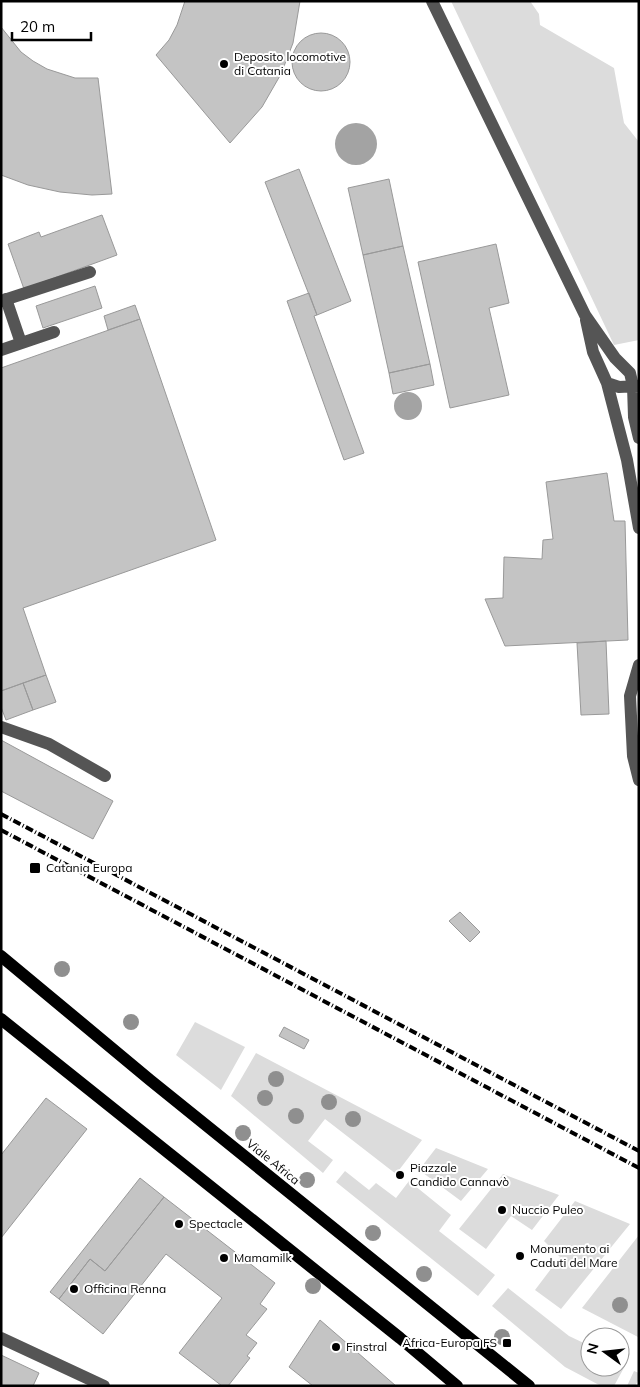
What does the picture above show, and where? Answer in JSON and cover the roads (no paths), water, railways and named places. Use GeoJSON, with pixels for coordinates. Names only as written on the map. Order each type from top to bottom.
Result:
{"type":"FeatureCollection","features":[{"type":"Feature","properties":{"kind":"main road","name":"Viale Africa"},"geometry":{"type":"LineString","coordinates":[[1,956],[158,1087],[529,1386]]}},
{"type":"Feature","properties":{"kind":"main road"},"geometry":{"type":"LineString","coordinates":[[1,1019],[385,1325],[457,1386]]}},
{"type":"Feature","properties":{"kind":"street"},"geometry":{"type":"LineString","coordinates":[[432,1],[585,315],[615,358],[630,373],[636,386],[634,417],[639,438]]}},
{"type":"Feature","properties":{"kind":"street"},"geometry":{"type":"LineString","coordinates":[[21,343],[3,300],[90,272]]}},
{"type":"Feature","properties":{"kind":"street"},"geometry":{"type":"LineString","coordinates":[[585,315],[593,352],[608,383],[627,460],[639,528]]}},
{"type":"Feature","properties":{"kind":"street"},"geometry":{"type":"LineString","coordinates":[[1,350],[54,332]]}},
{"type":"Feature","properties":{"kind":"street"},"geometry":{"type":"LineString","coordinates":[[608,383],[619,387],[636,386]]}},
{"type":"Feature","properties":{"kind":"street"},"geometry":{"type":"LineString","coordinates":[[639,665],[630,696],[633,756],[639,780]]}},
{"type":"Feature","properties":{"kind":"street"},"geometry":{"type":"LineString","coordinates":[[1,727],[49,744],[105,776]]}},
{"type":"Feature","properties":{"kind":"street"},"geometry":{"type":"LineString","coordinates":[[1,1338],[104,1386]]}},
{"type":"Feature","properties":{"kind":"railway"},"geometry":{"type":"LineString","coordinates":[[1,814],[639,1151]]}},
{"type":"Feature","properties":{"kind":"railway"},"geometry":{"type":"LineString","coordinates":[[1,830],[639,1168]]}},
{"type":"Feature","properties":{"kind":"place","name":"Deposito locomotive di Catania"},"geometry":{"type":"Point","coordinates":[224,64]}},
{"type":"Feature","properties":{"kind":"place","name":"Catania Europa"},"geometry":{"type":"Point","coordinates":[35,868]}},
{"type":"Feature","properties":{"kind":"place","name":"Piazzale Candido Cannavò"},"geometry":{"type":"Point","coordinates":[400,1175]}},
{"type":"Feature","properties":{"kind":"place","name":"Nuccio Puleo"},"geometry":{"type":"Point","coordinates":[502,1210]}},
{"type":"Feature","properties":{"kind":"place","name":"Spectacle"},"geometry":{"type":"Point","coordinates":[179,1224]}},
{"type":"Feature","properties":{"kind":"place","name":"Monumento ai Caduti del Mare"},"geometry":{"type":"Point","coordinates":[520,1256]}},
{"type":"Feature","properties":{"kind":"place","name":"Mamamilk"},"geometry":{"type":"Point","coordinates":[224,1258]}},
{"type":"Feature","properties":{"kind":"place","name":"Officina Renna"},"geometry":{"type":"Point","coordinates":[74,1289]}},
{"type":"Feature","properties":{"kind":"place","name":"Africa-Europa FS"},"geometry":{"type":"Point","coordinates":[507,1343]}},
{"type":"Feature","properties":{"kind":"place","name":"Finstral"},"geometry":{"type":"Point","coordinates":[336,1347]}}]}
